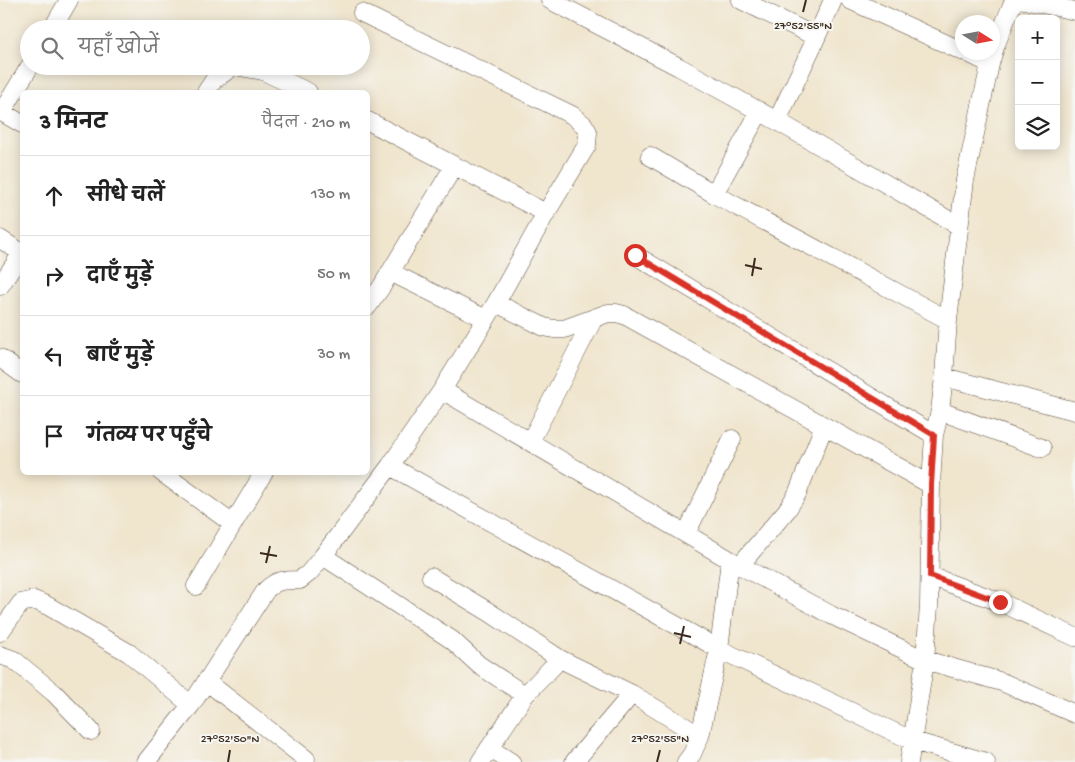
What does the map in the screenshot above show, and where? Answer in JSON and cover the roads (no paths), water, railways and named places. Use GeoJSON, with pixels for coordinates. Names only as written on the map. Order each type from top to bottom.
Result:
{"type":"FeatureCollection","features":[{"type":"Feature","properties":{"kind":"street"},"geometry":{"type":"LineString","coordinates":[[57,20],[69,0]]}},
{"type":"Feature","properties":{"kind":"street"},"geometry":{"type":"LineString","coordinates":[[550,0],[777,120],[959,226]]}},
{"type":"Feature","properties":{"kind":"street"},"geometry":{"type":"LineString","coordinates":[[741,0],[816,37]]}},
{"type":"Feature","properties":{"kind":"street"},"geometry":{"type":"LineString","coordinates":[[777,120],[833,0]]}},
{"type":"Feature","properties":{"kind":"street"},"geometry":{"type":"LineString","coordinates":[[850,0],[955,48]]}},
{"type":"Feature","properties":{"kind":"street"},"geometry":{"type":"LineString","coordinates":[[909,762],[925,660],[929,606],[931,485],[934,435],[940,412],[948,320],[965,180],[990,64],[1014,0]]}},
{"type":"Feature","properties":{"kind":"street"},"geometry":{"type":"LineString","coordinates":[[1024,0],[1075,11]]}},
{"type":"Feature","properties":{"kind":"street"},"geometry":{"type":"LineString","coordinates":[[146,762],[191,706],[266,590],[280,580],[300,580],[309,573],[390,466],[442,390],[496,303],[546,213],[587,146],[588,132],[584,125],[572,115],[362,13]]}},
{"type":"Feature","properties":{"kind":"street"},"geometry":{"type":"LineString","coordinates":[[981,60],[990,64]]}},
{"type":"Feature","properties":{"kind":"street"},"geometry":{"type":"LineString","coordinates":[[20,123],[1,112],[24,75]]}},
{"type":"Feature","properties":{"kind":"street"},"geometry":{"type":"LineString","coordinates":[[207,90],[214,80],[221,75]]}},
{"type":"Feature","properties":{"kind":"street"},"geometry":{"type":"LineString","coordinates":[[270,75],[304,90]]}},
{"type":"Feature","properties":{"kind":"street"},"geometry":{"type":"LineString","coordinates":[[714,194],[760,111]]}},
{"type":"Feature","properties":{"kind":"street"},"geometry":{"type":"LineString","coordinates":[[370,122],[546,213]]}},
{"type":"Feature","properties":{"kind":"street"},"geometry":{"type":"LineString","coordinates":[[650,156],[714,194],[948,320]]}},
{"type":"Feature","properties":{"kind":"street"},"geometry":{"type":"LineString","coordinates":[[370,301],[380,278],[454,166]]}},
{"type":"Feature","properties":{"kind":"street"},"geometry":{"type":"LineString","coordinates":[[0,239],[20,252]]}},
{"type":"Feature","properties":{"kind":"street"},"geometry":{"type":"LineString","coordinates":[[635,255],[934,435]]}},
{"type":"Feature","properties":{"kind":"street"},"geometry":{"type":"LineString","coordinates":[[0,286],[20,256]]}},
{"type":"Feature","properties":{"kind":"street"},"geometry":{"type":"LineString","coordinates":[[380,278],[486,319]]}},
{"type":"Feature","properties":{"kind":"street"},"geometry":{"type":"LineString","coordinates":[[496,303],[544,327],[554,329],[564,329],[608,313],[616,312],[624,315],[931,485]]}},
{"type":"Feature","properties":{"kind":"street"},"geometry":{"type":"LineString","coordinates":[[530,442],[594,318]]}},
{"type":"Feature","properties":{"kind":"street"},"geometry":{"type":"LineString","coordinates":[[0,358],[20,373]]}},
{"type":"Feature","properties":{"kind":"street"},"geometry":{"type":"LineString","coordinates":[[944,377],[1075,412]]}},
{"type":"Feature","properties":{"kind":"street"},"geometry":{"type":"LineString","coordinates":[[442,390],[686,534],[831,615],[925,660],[1002,682],[1075,714]]}},
{"type":"Feature","properties":{"kind":"street"},"geometry":{"type":"LineString","coordinates":[[940,412],[1042,448]]}},
{"type":"Feature","properties":{"kind":"street"},"geometry":{"type":"LineString","coordinates":[[686,762],[700,736],[735,562],[787,510],[797,494],[824,426]]}},
{"type":"Feature","properties":{"kind":"street"},"geometry":{"type":"LineString","coordinates":[[686,534],[732,439]]}},
{"type":"Feature","properties":{"kind":"street"},"geometry":{"type":"LineString","coordinates":[[390,466],[719,649],[912,742],[986,762]]}},
{"type":"Feature","properties":{"kind":"street"},"geometry":{"type":"LineString","coordinates":[[165,475],[233,524]]}},
{"type":"Feature","properties":{"kind":"street"},"geometry":{"type":"LineString","coordinates":[[196,586],[262,475]]}},
{"type":"Feature","properties":{"kind":"street"},"geometry":{"type":"LineString","coordinates":[[323,556],[452,640],[480,665],[525,695]]}},
{"type":"Feature","properties":{"kind":"street"},"geometry":{"type":"LineString","coordinates":[[930,576],[1000,602],[1075,637]]}},
{"type":"Feature","properties":{"kind":"street"},"geometry":{"type":"LineString","coordinates":[[431,577],[489,612],[560,659],[632,694],[700,736]]}},
{"type":"Feature","properties":{"kind":"street"},"geometry":{"type":"LineString","coordinates":[[0,632],[21,603],[34,600],[48,606],[129,654],[191,706]]}},
{"type":"Feature","properties":{"kind":"street"},"geometry":{"type":"LineString","coordinates":[[0,655],[14,660],[54,693],[91,731]]}},
{"type":"Feature","properties":{"kind":"street"},"geometry":{"type":"LineString","coordinates":[[511,762],[484,755],[525,695],[560,659]]}},
{"type":"Feature","properties":{"kind":"street"},"geometry":{"type":"LineString","coordinates":[[206,681],[306,759]]}},
{"type":"Feature","properties":{"kind":"street"},"geometry":{"type":"LineString","coordinates":[[574,762],[632,694]]}}]}
